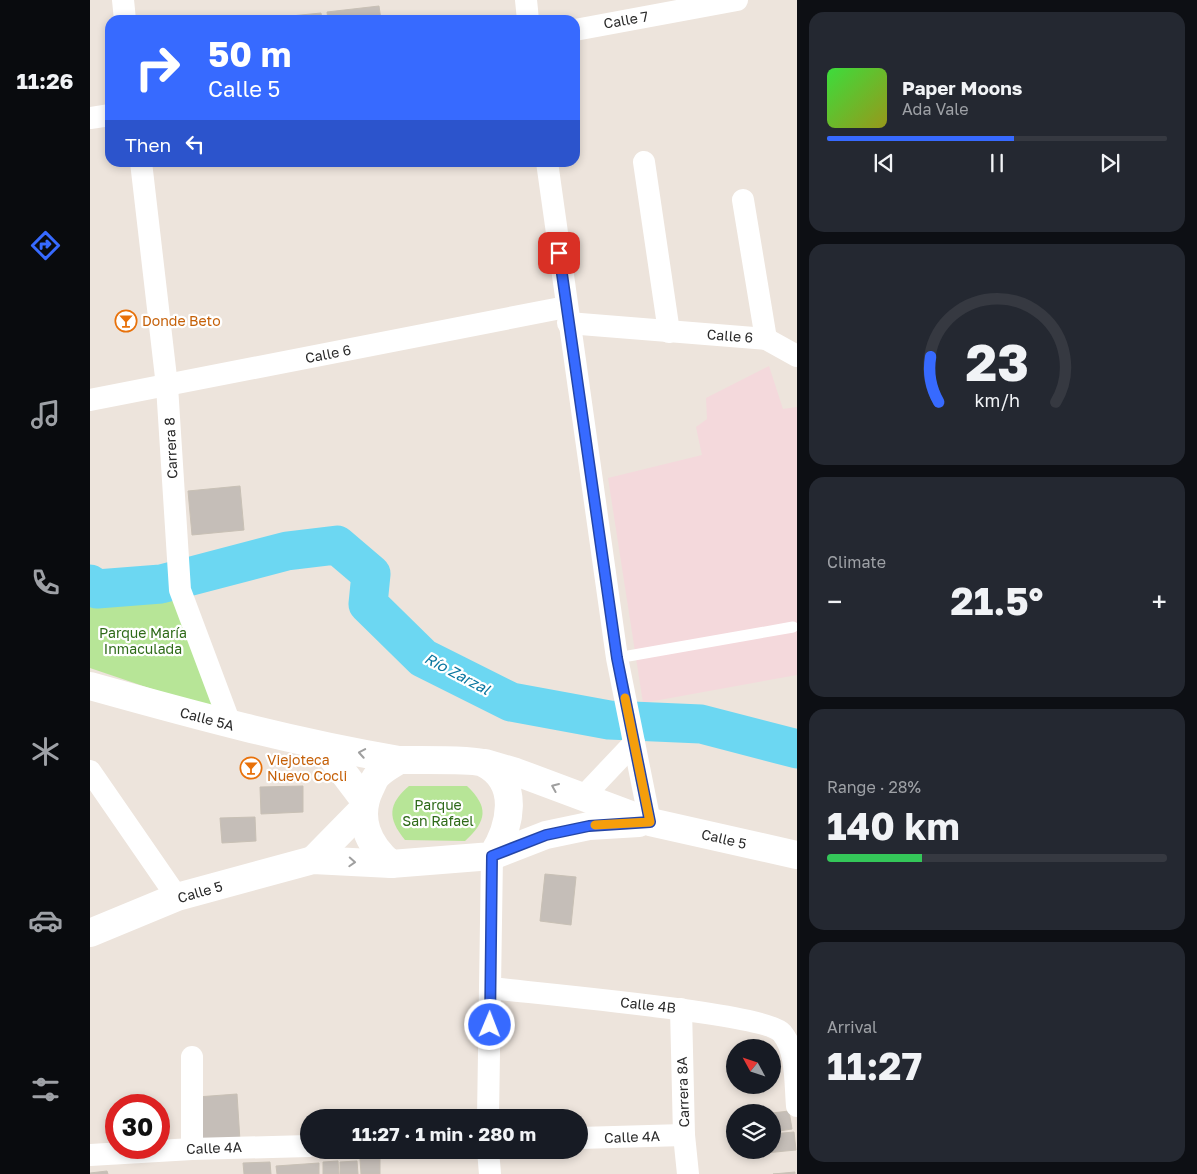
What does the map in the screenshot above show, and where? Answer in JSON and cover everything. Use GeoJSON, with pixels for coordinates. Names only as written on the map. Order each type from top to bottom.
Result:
{"type":"FeatureCollection","features":[{"type":"Feature","properties":{"kind":"main road","name":"Calle 5A"},"geometry":{"type":"LineString","coordinates":[[90,686],[230,726],[324,747],[399,760]]}},
{"type":"Feature","properties":{"kind":"main road"},"geometry":{"type":"LineString","coordinates":[[313,860],[364,805],[377,776],[399,760],[482,762],[498,774],[508,791],[510,811],[506,830],[492,856],[391,864],[379,854],[369,840],[364,825],[364,805],[324,747]]}},
{"type":"Feature","properties":{"kind":"main road","name":"Calle 5"},"geometry":{"type":"LineString","coordinates":[[482,762],[516,772],[650,822],[797,855]]}},
{"type":"Feature","properties":{"kind":"main road","name":"Calle 5"},"geometry":{"type":"LineString","coordinates":[[492,856],[546,835],[589,826],[650,822]]}},
{"type":"Feature","properties":{"kind":"main road","name":"Calle 5"},"geometry":{"type":"LineString","coordinates":[[90,933],[177,897],[313,860],[391,864]]}},
{"type":"Feature","properties":{"kind":"street"},"geometry":{"type":"LineString","coordinates":[[123,0],[124,15]]}},
{"type":"Feature","properties":{"kind":"street"},"geometry":{"type":"LineString","coordinates":[[526,0],[528,15]]}},
{"type":"Feature","properties":{"kind":"street","name":"Calle 7"},"geometry":{"type":"LineString","coordinates":[[580,29],[737,0]]}},
{"type":"Feature","properties":{"kind":"street"},"geometry":{"type":"LineString","coordinates":[[90,118],[105,116]]}},
{"type":"Feature","properties":{"kind":"street"},"geometry":{"type":"LineString","coordinates":[[644,162],[669,332]]}},
{"type":"Feature","properties":{"kind":"street","name":"Carrera 8"},"geometry":{"type":"LineString","coordinates":[[142,167],[167,386],[179,579],[230,726]]}},
{"type":"Feature","properties":{"kind":"street"},"geometry":{"type":"LineString","coordinates":[[548,167],[567,315],[617,658],[650,822]]}},
{"type":"Feature","properties":{"kind":"street"},"geometry":{"type":"LineString","coordinates":[[743,200],[766,339]]}},
{"type":"Feature","properties":{"kind":"street","name":"Calle 6"},"geometry":{"type":"LineString","coordinates":[[90,400],[567,315],[669,332],[766,339],[797,356]]}},
{"type":"Feature","properties":{"kind":"street"},"geometry":{"type":"LineString","coordinates":[[582,798],[633,739]]}},
{"type":"Feature","properties":{"kind":"street"},"geometry":{"type":"LineString","coordinates":[[90,771],[177,897]]}},
{"type":"Feature","properties":{"kind":"street"},"geometry":{"type":"LineString","coordinates":[[488,1109],[492,856]]}},
{"type":"Feature","properties":{"kind":"street","name":"Calle 4B"},"geometry":{"type":"LineString","coordinates":[[491,988],[680,1009],[766,1024],[782,1032],[791,1050],[797,1106]]}},
{"type":"Feature","properties":{"kind":"street","name":"Carrera 8A"},"geometry":{"type":"LineString","coordinates":[[680,1009],[684,1135],[688,1174]]}},
{"type":"Feature","properties":{"kind":"street"},"geometry":{"type":"LineString","coordinates":[[192,1057],[192,1149]]}},
{"type":"Feature","properties":{"kind":"street","name":"Calle 4A"},"geometry":{"type":"LineString","coordinates":[[588,1138],[684,1135]]}},
{"type":"Feature","properties":{"kind":"street","name":"Calle 4A"},"geometry":{"type":"LineString","coordinates":[[90,1155],[192,1149],[300,1146]]}},
{"type":"Feature","properties":{"kind":"street"},"geometry":{"type":"LineString","coordinates":[[489,1159],[490,1174]]}},
{"type":"Feature","properties":{"kind":"lane"},"geometry":{"type":"LineString","coordinates":[[617,658],[793,627]]}},
{"type":"Feature","properties":{"kind":"shaded area"},"geometry":{"type":"Polygon","coordinates":[[[769,366],[783,409],[797,407],[797,675],[643,703],[608,478],[702,455],[696,427],[707,419],[706,398],[769,366]]]}},
{"type":"Feature","properties":{"kind":"green space","name":"Parque María Inmaculada"},"geometry":{"type":"Polygon","coordinates":[[[90,593],[175,600],[214,710],[90,668],[90,593]]]}},
{"type":"Feature","properties":{"kind":"green space","name":"Parque San Rafael"},"geometry":{"type":"Polygon","coordinates":[[[409,786],[467,786],[482,807],[481,820],[478,827],[465,841],[405,840],[395,825],[392,812],[397,799],[409,786]]]}},
{"type":"Feature","properties":{"kind":"building"},"geometry":{"type":"Polygon","coordinates":[[[379,6],[380,15],[327,15],[327,12],[379,6]]]}},
{"type":"Feature","properties":{"kind":"building"},"geometry":{"type":"Polygon","coordinates":[[[321,13],[321,15],[301,15],[321,13]]]}},
{"type":"Feature","properties":{"kind":"building"},"geometry":{"type":"Polygon","coordinates":[[[240,486],[244,530],[192,535],[188,491],[240,486]]]}},
{"type":"Feature","properties":{"kind":"building"},"geometry":{"type":"Polygon","coordinates":[[[303,786],[303,812],[261,814],[260,787],[303,786]]]}},
{"type":"Feature","properties":{"kind":"building"},"geometry":{"type":"Polygon","coordinates":[[[255,817],[256,841],[222,843],[220,818],[255,817]]]}},
{"type":"Feature","properties":{"kind":"building"},"geometry":{"type":"Polygon","coordinates":[[[545,874],[576,877],[571,925],[540,921],[545,874]]]}},
{"type":"Feature","properties":{"kind":"building"},"geometry":{"type":"Polygon","coordinates":[[[237,1094],[240,1141],[200,1143],[197,1097],[237,1094]]]}},
{"type":"Feature","properties":{"kind":"building"},"geometry":{"type":"Polygon","coordinates":[[[789,1111],[792,1129],[781,1131],[781,1112],[789,1111]]]}},
{"type":"Feature","properties":{"kind":"building"},"geometry":{"type":"Polygon","coordinates":[[[794,1132],[796,1150],[781,1151],[781,1133],[794,1132]]]}},
{"type":"Feature","properties":{"kind":"building"},"geometry":{"type":"Polygon","coordinates":[[[360,1159],[380,1159],[380,1174],[361,1174],[360,1159]]]}},
{"type":"Feature","properties":{"kind":"building"},"geometry":{"type":"Polygon","coordinates":[[[338,1161],[339,1174],[323,1174],[323,1162],[338,1161]]]}},
{"type":"Feature","properties":{"kind":"building"},"geometry":{"type":"Polygon","coordinates":[[[357,1161],[358,1174],[340,1174],[340,1162],[357,1161]]]}},
{"type":"Feature","properties":{"kind":"building"},"geometry":{"type":"Polygon","coordinates":[[[270,1162],[271,1174],[244,1174],[243,1163],[270,1162]]]}},
{"type":"Feature","properties":{"kind":"building"},"geometry":{"type":"Polygon","coordinates":[[[319,1163],[319,1174],[277,1174],[276,1166],[319,1163]]]}},
{"type":"Feature","properties":{"kind":"building"},"geometry":{"type":"Polygon","coordinates":[[[107,1171],[108,1174],[90,1174],[90,1173],[107,1171]]]}},
{"type":"Feature","properties":{"kind":"building"},"geometry":{"type":"Polygon","coordinates":[[[795,1172],[795,1174],[773,1174],[795,1172]]]}},
{"type":"Feature","properties":{"kind":"waterway","name":"Río Zarzal"},"geometry":{"type":"LineString","coordinates":[[90,584],[97,589],[161,584],[287,551],[337,545],[371,574],[368,604],[423,658],[511,702],[609,720],[701,724],[797,749]]}},
{"type":"Feature","properties":{"kind":"slow traffic"},"geometry":{"type":"LineString","coordinates":[[595,825],[650,822],[625,698]]}},
{"type":"Feature","properties":{"kind":"place","name":"Donde Beto"},"geometry":{"type":"Point","coordinates":[126,321]}},
{"type":"Feature","properties":{"kind":"place","name":"Viejoteca Nuevo Cocli"},"geometry":{"type":"Point","coordinates":[251,768]}},
{"type":"Feature","properties":{"kind":"route"},"geometry":{"type":"LineString","coordinates":[[490,1025],[492,856],[546,835],[589,826],[650,822],[617,658],[559,253]]}}]}
